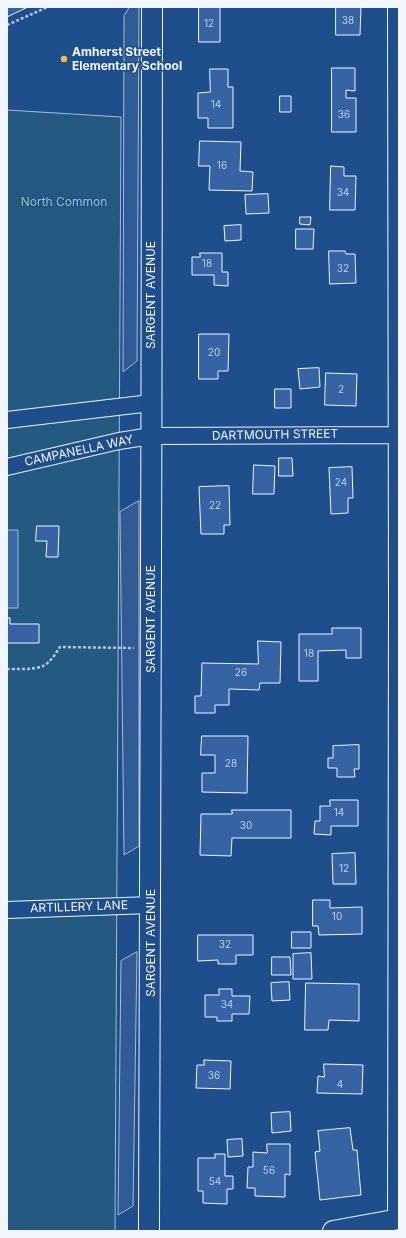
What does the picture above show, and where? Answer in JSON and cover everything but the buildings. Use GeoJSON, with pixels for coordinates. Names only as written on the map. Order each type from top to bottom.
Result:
{"type":"FeatureCollection","features":[{"type":"Feature","properties":{"kind":"street","name":"SARGENT AVENUE"},"geometry":{"type":"LineString","coordinates":[[149,1231],[152,905],[152,7]]}},
{"type":"Feature","properties":{"kind":"street"},"geometry":{"type":"LineString","coordinates":[[333,1231],[398,1219],[398,434],[396,7]]}},
{"type":"Feature","properties":{"kind":"street"},"geometry":{"type":"LineString","coordinates":[[7,420],[151,403]]}},
{"type":"Feature","properties":{"kind":"street","name":"DARTMOUTH STREET"},"geometry":{"type":"LineString","coordinates":[[151,436],[398,434]]}},
{"type":"Feature","properties":{"kind":"street","name":"CAMPANELLA WAY"},"geometry":{"type":"LineString","coordinates":[[7,467],[119,441],[151,436]]}},
{"type":"Feature","properties":{"kind":"street","name":"ARTILLERY LANE"},"geometry":{"type":"LineString","coordinates":[[7,910],[152,905]]}},
{"type":"Feature","properties":{"kind":"path"},"geometry":{"type":"LineString","coordinates":[[7,25],[48,7]]}},
{"type":"Feature","properties":{"kind":"path"},"geometry":{"type":"LineString","coordinates":[[7,669],[44,666],[60,647],[151,648]]}},
{"type":"Feature","properties":{"kind":"green space","name":"North Common"},"geometry":{"type":"Polygon","coordinates":[[[7,110],[121,117],[115,1231],[7,1231],[7,110]]]}},
{"type":"Feature","properties":{"kind":"shaded area"},"geometry":{"type":"Polygon","coordinates":[[[130,7],[139,7],[137,361],[123,372],[124,16],[130,7]]]}},
{"type":"Feature","properties":{"kind":"shaded area"},"geometry":{"type":"Polygon","coordinates":[[[139,501],[139,846],[124,855],[120,512],[139,501]]]}},
{"type":"Feature","properties":{"kind":"shaded area"},"geometry":{"type":"Polygon","coordinates":[[[7,530],[18,530],[18,608],[7,608],[7,530]]]}},
{"type":"Feature","properties":{"kind":"shaded area"},"geometry":{"type":"Polygon","coordinates":[[[137,952],[133,1206],[118,1215],[121,961],[137,952]]]}},
{"type":"Feature","properties":{"kind":"place","name":"Amherst Street Elementary School"},"geometry":{"type":"Point","coordinates":[64,59]}}]}
